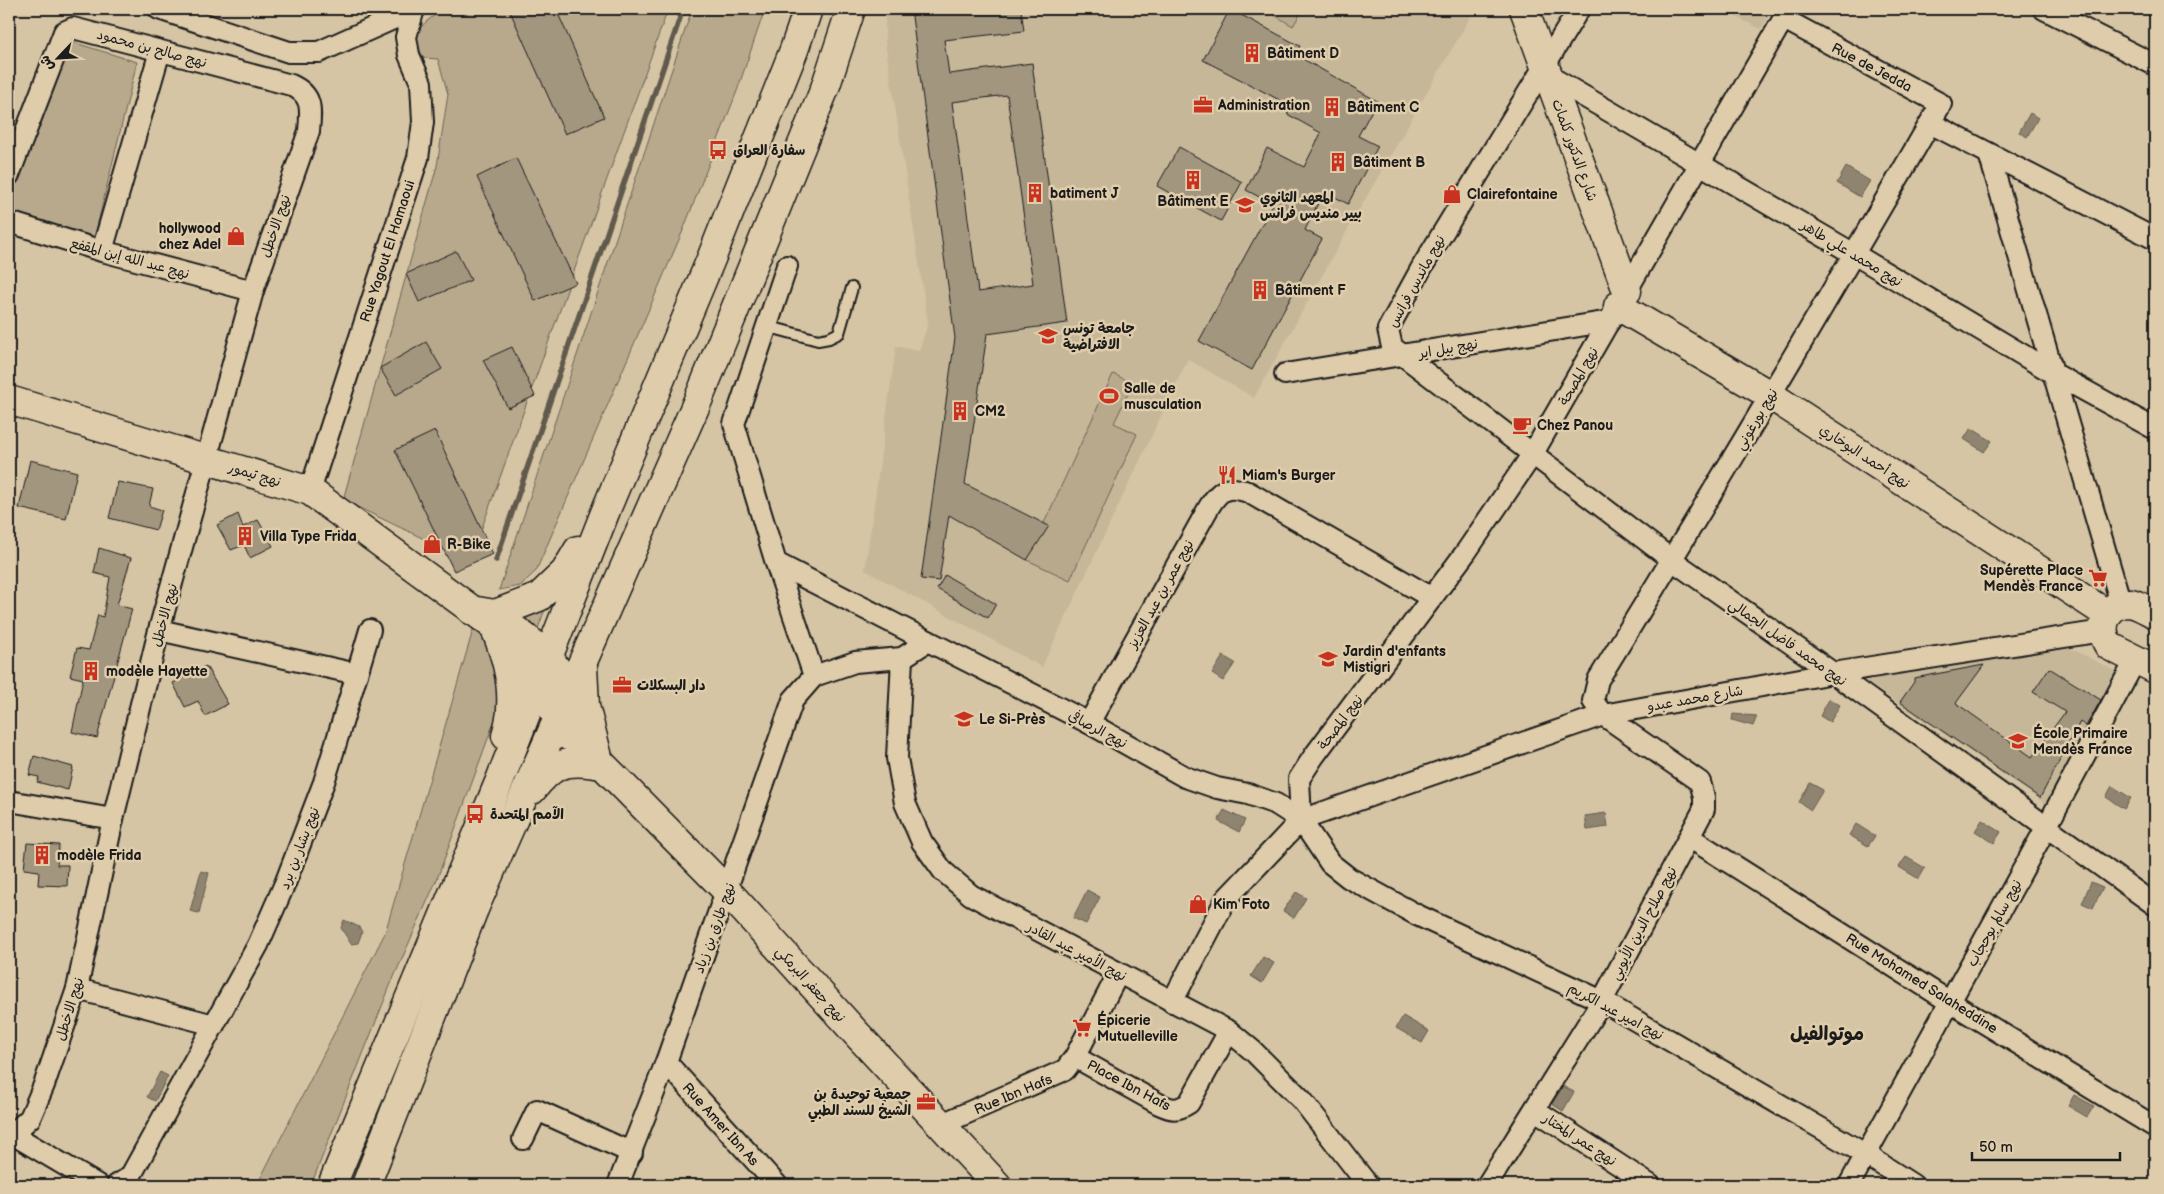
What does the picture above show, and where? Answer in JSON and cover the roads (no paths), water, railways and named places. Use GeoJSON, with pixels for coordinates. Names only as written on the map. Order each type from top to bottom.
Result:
{"type":"FeatureCollection","features":[{"type":"Feature","properties":{"kind":"main road"},"geometry":{"type":"LineString","coordinates":[[366,1185],[474,909],[521,802],[558,686],[608,505],[711,259],[794,50],[808,9]]}},
{"type":"Feature","properties":{"kind":"main road"},"geometry":{"type":"LineString","coordinates":[[474,909],[498,835],[558,686],[699,398],[825,88],[851,9]]}},
{"type":"Feature","properties":{"kind":"main road","name":"شارع الدكتور كلمات"},"geometry":{"type":"LineString","coordinates":[[1524,9],[1546,71],[1618,306]]}},
{"type":"Feature","properties":{"kind":"main road","name":"نهج أحمد البوخاري"},"geometry":{"type":"LineString","coordinates":[[1618,306],[1770,395],[2110,616]]}},
{"type":"Feature","properties":{"kind":"main road","name":"نهج تيمور"},"geometry":{"type":"LineString","coordinates":[[9,400],[310,491],[486,617],[558,686]]}},
{"type":"Feature","properties":{"kind":"main road"},"geometry":{"type":"LineString","coordinates":[[332,1185],[500,780],[558,686],[561,657],[633,466],[642,426]]}},
{"type":"Feature","properties":{"kind":"main road"},"geometry":{"type":"LineString","coordinates":[[500,780],[512,708],[511,677],[506,655],[486,617],[528,602],[547,591],[565,572],[608,505]]}},
{"type":"Feature","properties":{"kind":"main road"},"geometry":{"type":"LineString","coordinates":[[2146,664],[2109,646],[2110,616],[2135,604],[2155,614]]}},
{"type":"Feature","properties":{"kind":"main road"},"geometry":{"type":"LineString","coordinates":[[521,802],[543,776],[561,764],[580,761],[597,762],[585,706],[558,686]]}},
{"type":"Feature","properties":{"kind":"main road","name":"نهج جعفر البرمكي"},"geometry":{"type":"LineString","coordinates":[[558,686],[566,734],[623,785],[727,891],[997,1185]]}},
{"type":"Feature","properties":{"kind":"street"},"geometry":{"type":"LineString","coordinates":[[159,9],[289,52],[319,52],[415,9]]}},
{"type":"Feature","properties":{"kind":"street","name":"Rue Yagout El Hamaoui"},"geometry":{"type":"LineString","coordinates":[[310,491],[418,158],[423,122],[421,83],[408,55],[406,37],[415,9]]}},
{"type":"Feature","properties":{"kind":"street","name":"نهج ماندس فرانس"},"geometry":{"type":"LineString","coordinates":[[1532,455],[1402,356],[1392,347],[1388,329],[1422,267],[1546,71],[1579,9]]}},
{"type":"Feature","properties":{"kind":"street"},"geometry":{"type":"LineString","coordinates":[[2044,9],[2155,65]]}},
{"type":"Feature","properties":{"kind":"street","name":"Rue de Jedda"},"geometry":{"type":"LineString","coordinates":[[1787,14],[1941,104],[1930,123]]}},
{"type":"Feature","properties":{"kind":"street","name":"نهج المصحة"},"geometry":{"type":"LineString","coordinates":[[1301,820],[1299,779],[1466,552],[1532,455],[1787,14]]}},
{"type":"Feature","properties":{"kind":"street","name":"نهج صالح بن محمود"},"geometry":{"type":"LineString","coordinates":[[9,175],[64,32],[73,28],[291,85],[301,90]]}},
{"type":"Feature","properties":{"kind":"street"},"geometry":{"type":"LineString","coordinates":[[102,252],[160,52]]}},
{"type":"Feature","properties":{"kind":"street","name":"نهج محمد علي طاهر"},"geometry":{"type":"LineString","coordinates":[[1546,71],[2053,373],[2155,429]]}},
{"type":"Feature","properties":{"kind":"street","name":"نهج الاخطل"},"geometry":{"type":"LineString","coordinates":[[10,1136],[30,1118],[44,1085],[77,989],[113,819],[159,630],[253,291],[309,131],[310,112],[307,96],[301,90]]}},
{"type":"Feature","properties":{"kind":"street"},"geometry":{"type":"LineString","coordinates":[[1930,123],[2155,239]]}},
{"type":"Feature","properties":{"kind":"street","name":"نهج بورغوني"},"geometry":{"type":"LineString","coordinates":[[1603,715],[1593,701],[1598,680],[1672,560],[1930,123]]}},
{"type":"Feature","properties":{"kind":"street"},"geometry":{"type":"LineString","coordinates":[[1989,154],[2053,373],[2110,616]]}},
{"type":"Feature","properties":{"kind":"street","name":"نهج عبد الله إبن المقفع"},"geometry":{"type":"LineString","coordinates":[[9,222],[102,252],[253,291]]}},
{"type":"Feature","properties":{"kind":"street"},"geometry":{"type":"LineString","coordinates":[[787,266],[734,424],[776,563],[814,676],[855,662],[902,658],[928,640]]}},
{"type":"Feature","properties":{"kind":"street","name":"نهج بيل اير"},"geometry":{"type":"LineString","coordinates":[[1285,374],[1402,356],[1618,306]]}},
{"type":"Feature","properties":{"kind":"street","name":"نهج محمد فاضل الجمالي"},"geometry":{"type":"LineString","coordinates":[[1532,455],[1672,560],[1833,673],[2155,905]]}},
{"type":"Feature","properties":{"kind":"street","name":"نهج عمر بن عبد العزيز"},"geometry":{"type":"LineString","coordinates":[[1089,724],[1216,496],[1227,488],[1237,488],[1248,492],[1432,598]]}},
{"type":"Feature","properties":{"kind":"street","name":"نهج الرصافي"},"geometry":{"type":"LineString","coordinates":[[776,563],[1089,724],[1186,777],[1217,788],[1248,794],[1276,804],[1301,820]]}},
{"type":"Feature","properties":{"kind":"street","name":"شارع محمد عبدو"},"geometry":{"type":"LineString","coordinates":[[1301,820],[1603,715],[1833,673],[2110,616]]}},
{"type":"Feature","properties":{"kind":"street"},"geometry":{"type":"LineString","coordinates":[[159,630],[357,674]]}},
{"type":"Feature","properties":{"kind":"street","name":"نهج بشار بن برد"},"geometry":{"type":"LineString","coordinates":[[118,1185],[130,1177],[258,945],[286,882],[324,782],[370,630]]}},
{"type":"Feature","properties":{"kind":"street","name":"نهج الأمير عبد القادر"},"geometry":{"type":"LineString","coordinates":[[902,658],[897,758],[905,803],[922,842],[943,871],[971,895],[1229,1031],[1253,1051],[1302,1100],[1368,1185]]}},
{"type":"Feature","properties":{"kind":"street","name":"نهج سالم بوحجاب"},"geometry":{"type":"LineString","coordinates":[[1849,1185],[2047,826],[2146,664]]}},
{"type":"Feature","properties":{"kind":"street","name":"نهج طارق بن زياد"},"geometry":{"type":"LineString","coordinates":[[618,1185],[666,1062],[793,700],[814,676]]}},
{"type":"Feature","properties":{"kind":"street","name":"نهج صلاح الدين الأيوبي"},"geometry":{"type":"LineString","coordinates":[[1487,1185],[1602,1001],[1704,809],[1704,797],[1700,782],[1603,715]]}},
{"type":"Feature","properties":{"kind":"street"},"geometry":{"type":"LineString","coordinates":[[9,801],[113,819]]}},
{"type":"Feature","properties":{"kind":"street"},"geometry":{"type":"LineString","coordinates":[[1172,1002],[1226,899],[1301,820]]}},
{"type":"Feature","properties":{"kind":"street","name":"نهج امير عبد الكريم"},"geometry":{"type":"LineString","coordinates":[[1301,820],[1330,863],[1349,878],[1417,915],[1602,1001],[1865,1154],[1913,1185]]}},
{"type":"Feature","properties":{"kind":"street","name":"Rue Mohamed Salaheddine"},"geometry":{"type":"LineString","coordinates":[[1689,837],[1950,1002],[2155,1127]]}},
{"type":"Feature","properties":{"kind":"street","name":"Rue Ibn Hafs"},"geometry":{"type":"LineString","coordinates":[[942,1124],[1065,1070],[1075,1057],[1118,974]]}},
{"type":"Feature","properties":{"kind":"street"},"geometry":{"type":"LineString","coordinates":[[77,989],[214,1026]]}},
{"type":"Feature","properties":{"kind":"street","name":"Place Ibn Hafs"},"geometry":{"type":"LineString","coordinates":[[1075,1057],[1159,1104],[1170,1109],[1179,1110],[1189,1103],[1229,1031]]}},
{"type":"Feature","properties":{"kind":"street","name":"Rue Amer Ibn As"},"geometry":{"type":"LineString","coordinates":[[666,1062],[777,1185]]}},
{"type":"Feature","properties":{"kind":"street"},"geometry":{"type":"LineString","coordinates":[[523,1139],[537,1110],[632,1153]]}},
{"type":"Feature","properties":{"kind":"street","name":"نهج عمر المختار"},"geometry":{"type":"LineString","coordinates":[[1535,1110],[1650,1185]]}},
{"type":"Feature","properties":{"kind":"street"},"geometry":{"type":"LineString","coordinates":[[10,1136],[98,1185]]}},
{"type":"Feature","properties":{"kind":"lane"},"geometry":{"type":"LineString","coordinates":[[766,326],[818,340],[829,338],[839,333],[852,288]]}},
{"type":"Feature","properties":{"kind":"waterway"},"geometry":{"type":"LineString","coordinates":[[496,560],[683,9]]}},
{"type":"Feature","properties":{"kind":"place","name":"Bâtiment D"},"geometry":{"type":"Point","coordinates":[1252,53]}},
{"type":"Feature","properties":{"kind":"place","name":"Administration"},"geometry":{"type":"Point","coordinates":[1203,105]}},
{"type":"Feature","properties":{"kind":"place","name":"Bâtiment C"},"geometry":{"type":"Point","coordinates":[1332,107]}},
{"type":"Feature","properties":{"kind":"place","name":"سفارة العراق"},"geometry":{"type":"Point","coordinates":[718,150]}},
{"type":"Feature","properties":{"kind":"place","name":"Bâtiment B"},"geometry":{"type":"Point","coordinates":[1338,162]}},
{"type":"Feature","properties":{"kind":"place","name":"Bâtiment E"},"geometry":{"type":"Point","coordinates":[1193,180]}},
{"type":"Feature","properties":{"kind":"place","name":"batiment J"},"geometry":{"type":"Point","coordinates":[1035,193]}},
{"type":"Feature","properties":{"kind":"place","name":"Clairefontaine"},"geometry":{"type":"Point","coordinates":[1452,194]}},
{"type":"Feature","properties":{"kind":"place","name":"المعهد الثانوي بيير منديس فرانس"},"geometry":{"type":"Point","coordinates":[1245,205]}},
{"type":"Feature","properties":{"kind":"place","name":"hollywood chez Adel"},"geometry":{"type":"Point","coordinates":[236,236]}},
{"type":"Feature","properties":{"kind":"place","name":"Bâtiment F"},"geometry":{"type":"Point","coordinates":[1260,290]}},
{"type":"Feature","properties":{"kind":"place","name":"جامعة تونس الافتراضية"},"geometry":{"type":"Point","coordinates":[1048,336]}},
{"type":"Feature","properties":{"kind":"place","name":"Salle de musculation"},"geometry":{"type":"Point","coordinates":[1109,396]}},
{"type":"Feature","properties":{"kind":"place","name":"CM2"},"geometry":{"type":"Point","coordinates":[960,411]}},
{"type":"Feature","properties":{"kind":"place","name":"Chez Panou"},"geometry":{"type":"Point","coordinates":[1522,425]}},
{"type":"Feature","properties":{"kind":"place","name":"Miam's Burger"},"geometry":{"type":"Point","coordinates":[1227,475]}},
{"type":"Feature","properties":{"kind":"place","name":"Villa Type Frida"},"geometry":{"type":"Point","coordinates":[245,536]}},
{"type":"Feature","properties":{"kind":"place","name":"R-Bike"},"geometry":{"type":"Point","coordinates":[432,544]}},
{"type":"Feature","properties":{"kind":"place","name":"Supérette Place Mendès France"},"geometry":{"type":"Point","coordinates":[2098,578]}},
{"type":"Feature","properties":{"kind":"place","name":"Jardin d'enfants Mistigri"},"geometry":{"type":"Point","coordinates":[1328,659]}},
{"type":"Feature","properties":{"kind":"place","name":"modèle Hayette"},"geometry":{"type":"Point","coordinates":[91,671]}},
{"type":"Feature","properties":{"kind":"place","name":"دار البسكلات"},"geometry":{"type":"Point","coordinates":[622,685]}},
{"type":"Feature","properties":{"kind":"place","name":"Le Si-Près"},"geometry":{"type":"Point","coordinates":[964,719]}},
{"type":"Feature","properties":{"kind":"place","name":"École Primaire Mendès France"},"geometry":{"type":"Point","coordinates":[2018,741]}},
{"type":"Feature","properties":{"kind":"place","name":"الآمم المتحدة"},"geometry":{"type":"Point","coordinates":[475,814]}},
{"type":"Feature","properties":{"kind":"place","name":"modèle Frida"},"geometry":{"type":"Point","coordinates":[42,855]}},
{"type":"Feature","properties":{"kind":"place","name":"Kim Foto"},"geometry":{"type":"Point","coordinates":[1198,904]}},
{"type":"Feature","properties":{"kind":"place","name":"Épicerie Mutuelleville"},"geometry":{"type":"Point","coordinates":[1082,1028]}},
{"type":"Feature","properties":{"kind":"place","name":"جمعية توحيدة بن الشيخ للسند الطبي"},"geometry":{"type":"Point","coordinates":[926,1102]}},
{"type":"Feature","properties":{"kind":"district","name":"موتوالفيل"},"geometry":{"type":"Point","coordinates":[1827,1033]}}]}
